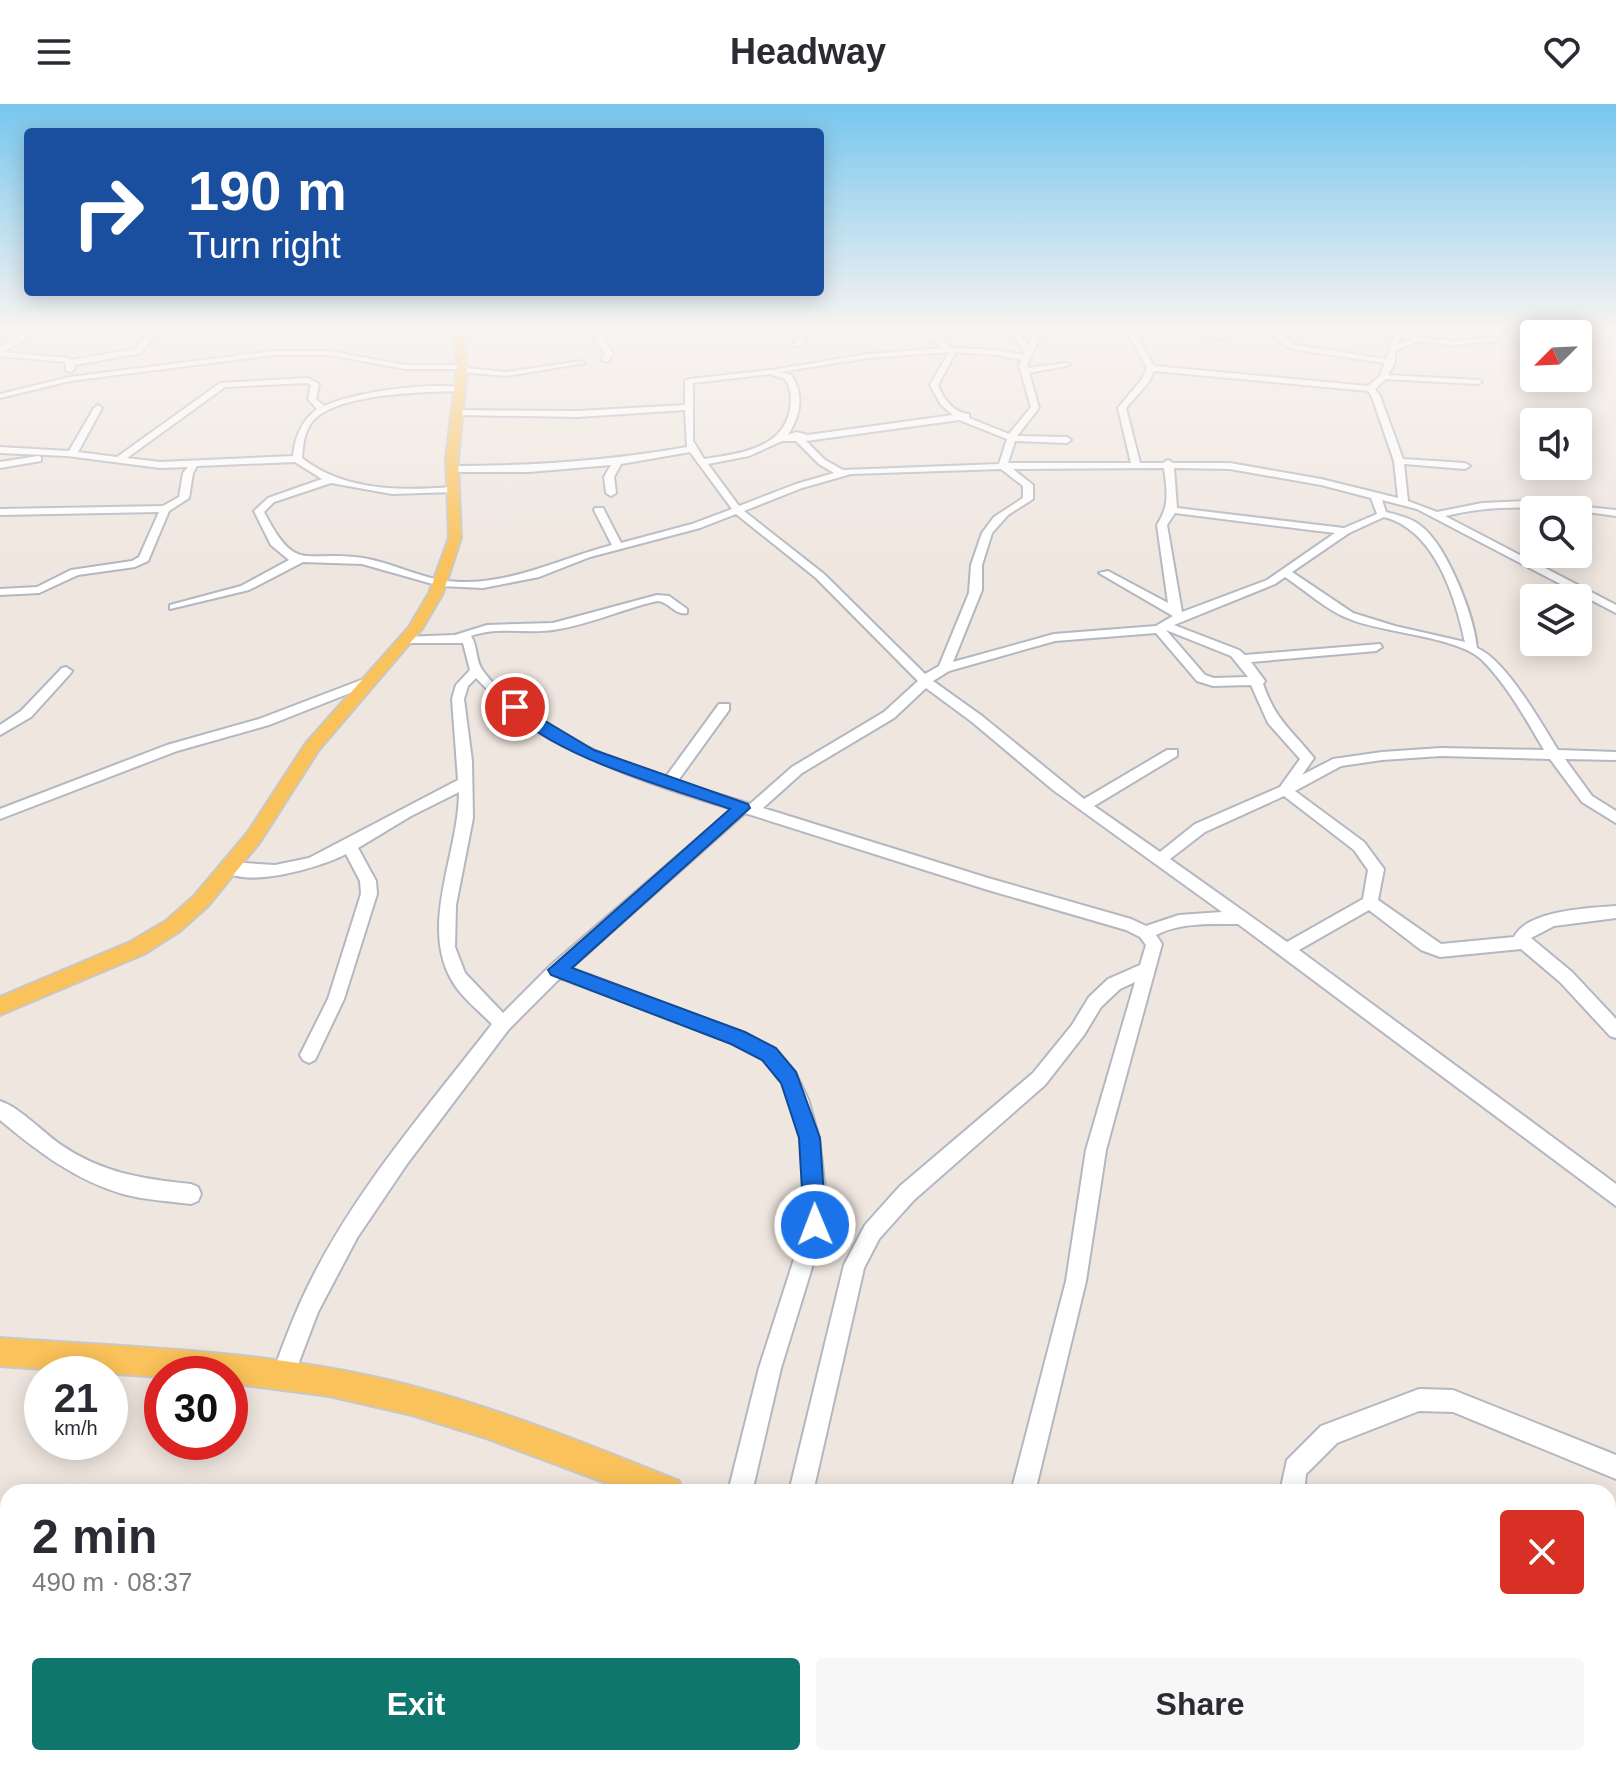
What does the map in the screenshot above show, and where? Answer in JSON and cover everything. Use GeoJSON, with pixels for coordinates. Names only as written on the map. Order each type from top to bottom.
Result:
{"type":"FeatureCollection","features":[{"type":"Feature","properties":{"kind":"main road"},"geometry":{"type":"LineString","coordinates":[[0,1006],[127,952],[173,926],[201,901],[254,837],[312,747],[407,639],[440,583],[455,538],[452,469],[457,408]]}},
{"type":"Feature","properties":{"kind":"main road"},"geometry":{"type":"LineString","coordinates":[[0,1352],[127,1359],[283,1375],[377,1392],[537,1441],[647,1484]]}},
{"type":"Feature","properties":{"kind":"street"},"geometry":{"type":"LineString","coordinates":[[0,465],[69,454],[98,408]]}},
{"type":"Feature","properties":{"kind":"street"},"geometry":{"type":"LineString","coordinates":[[117,461],[192,408]]}},
{"type":"Feature","properties":{"kind":"street"},"geometry":{"type":"LineString","coordinates":[[297,459],[301,432],[322,409],[327,408]]}},
{"type":"Feature","properties":{"kind":"street"},"geometry":{"type":"LineString","coordinates":[[456,412],[578,414],[681,408]]}},
{"type":"Feature","properties":{"kind":"street"},"geometry":{"type":"LineString","coordinates":[[689,408],[688,432],[692,449],[739,512],[820,576],[926,682],[1085,805],[1616,1196]]}},
{"type":"Feature","properties":{"kind":"street"},"geometry":{"type":"LineString","coordinates":[[782,438],[789,429],[795,408]]}},
{"type":"Feature","properties":{"kind":"street"},"geometry":{"type":"LineString","coordinates":[[949,408],[1011,438],[1067,440]]}},
{"type":"Feature","properties":{"kind":"street"},"geometry":{"type":"LineString","coordinates":[[1003,466],[1011,438],[1023,418],[1035,408]]}},
{"type":"Feature","properties":{"kind":"street"},"geometry":{"type":"LineString","coordinates":[[1122,408],[1136,464]]}},
{"type":"Feature","properties":{"kind":"street"},"geometry":{"type":"LineString","coordinates":[[1380,408],[1399,461],[1403,501]]}},
{"type":"Feature","properties":{"kind":"street"},"geometry":{"type":"LineString","coordinates":[[703,462],[743,455],[782,438],[977,415]]}},
{"type":"Feature","properties":{"kind":"street"},"geometry":{"type":"LineString","coordinates":[[789,429],[822,462],[841,473]]}},
{"type":"Feature","properties":{"kind":"street"},"geometry":{"type":"LineString","coordinates":[[452,469],[548,468],[618,462],[692,449]]}},
{"type":"Feature","properties":{"kind":"street"},"geometry":{"type":"LineString","coordinates":[[0,450],[69,454],[117,461],[194,464],[297,459],[305,467],[333,479],[388,493],[452,490]]}},
{"type":"Feature","properties":{"kind":"street"},"geometry":{"type":"LineString","coordinates":[[548,468],[553,454]]}},
{"type":"Feature","properties":{"kind":"street"},"geometry":{"type":"LineString","coordinates":[[1399,461],[1465,466]]}},
{"type":"Feature","properties":{"kind":"street"},"geometry":{"type":"LineString","coordinates":[[611,493],[609,477],[618,462]]}},
{"type":"Feature","properties":{"kind":"street"},"geometry":{"type":"LineString","coordinates":[[1168,463],[1173,491],[1172,510],[1162,525],[1177,614]]}},
{"type":"Feature","properties":{"kind":"street"},"geometry":{"type":"LineString","coordinates":[[333,479],[271,500],[259,511],[275,543],[284,553],[300,559],[363,561],[440,583],[483,585],[513,581],[739,512],[799,486],[841,473],[1168,463],[1265,470],[1403,501],[1438,515],[1616,610]]}},
{"type":"Feature","properties":{"kind":"street"},"geometry":{"type":"LineString","coordinates":[[0,512],[165,509],[184,498],[188,473],[194,464]]}},
{"type":"Feature","properties":{"kind":"street"},"geometry":{"type":"LineString","coordinates":[[945,668],[976,590],[978,577],[975,568],[981,544],[990,526],[1002,513],[1028,499],[1028,485],[1003,466]]}},
{"type":"Feature","properties":{"kind":"street"},"geometry":{"type":"LineString","coordinates":[[1375,494],[1382,514]]}},
{"type":"Feature","properties":{"kind":"street"},"geometry":{"type":"LineString","coordinates":[[1438,515],[1462,508],[1514,504],[1616,513]]}},
{"type":"Feature","properties":{"kind":"street"},"geometry":{"type":"LineString","coordinates":[[0,592],[45,589],[75,572],[135,564],[144,559],[165,509]]}},
{"type":"Feature","properties":{"kind":"street"},"geometry":{"type":"LineString","coordinates":[[599,510],[618,547]]}},
{"type":"Feature","properties":{"kind":"street"},"geometry":{"type":"LineString","coordinates":[[1172,510],[1345,531]]}},
{"type":"Feature","properties":{"kind":"street"},"geometry":{"type":"LineString","coordinates":[[1162,627],[1177,614],[1243,594],[1286,573],[1345,531],[1382,514],[1411,523],[1430,542],[1468,624],[1472,647]]}},
{"type":"Feature","properties":{"kind":"street"},"geometry":{"type":"LineString","coordinates":[[174,607],[245,588],[300,559]]}},
{"type":"Feature","properties":{"kind":"street"},"geometry":{"type":"LineString","coordinates":[[1104,573],[1177,614]]}},
{"type":"Feature","properties":{"kind":"street"},"geometry":{"type":"LineString","coordinates":[[1286,573],[1349,615],[1472,647],[1484,655],[1511,687],[1587,799],[1616,818]]}},
{"type":"Feature","properties":{"kind":"street"},"geometry":{"type":"LineString","coordinates":[[459,638],[490,627],[536,628],[582,623],[657,598],[665,598],[683,611]]}},
{"type":"Feature","properties":{"kind":"street"},"geometry":{"type":"LineString","coordinates":[[1162,627],[1201,678],[1213,682],[1259,681]]}},
{"type":"Feature","properties":{"kind":"street"},"geometry":{"type":"LineString","coordinates":[[283,1375],[309,1306],[350,1231],[400,1158],[503,1024],[557,970],[747,809],[797,770],[889,715],[945,668],[1054,638],[1162,627],[1212,643],[1243,659],[1259,681],[1262,697],[1273,720],[1307,758],[1285,790]]}},
{"type":"Feature","properties":{"kind":"street"},"geometry":{"type":"LineString","coordinates":[[407,639],[468,639],[475,671],[535,723],[589,754],[747,809],[1023,897],[1131,925],[1146,933],[1154,944],[1096,1150],[1076,1281],[1025,1484]]}},
{"type":"Feature","properties":{"kind":"street"},"geometry":{"type":"LineString","coordinates":[[1243,659],[1376,647]]}},
{"type":"Feature","properties":{"kind":"street"},"geometry":{"type":"LineString","coordinates":[[0,731],[26,714],[66,671]]}},
{"type":"Feature","properties":{"kind":"street"},"geometry":{"type":"LineString","coordinates":[[475,671],[462,685],[458,699],[465,761],[466,818],[448,905],[447,947],[458,977],[503,1024]]}},
{"type":"Feature","properties":{"kind":"street"},"geometry":{"type":"LineString","coordinates":[[0,814],[172,748],[264,722],[369,681]]}},
{"type":"Feature","properties":{"kind":"street"},"geometry":{"type":"LineString","coordinates":[[669,782],[724,707]]}},
{"type":"Feature","properties":{"kind":"street"},"geometry":{"type":"LineString","coordinates":[[1162,859],[1200,828],[1338,762],[1441,752],[1616,756]]}},
{"type":"Feature","properties":{"kind":"street"},"geometry":{"type":"LineString","coordinates":[[1085,805],[1172,753]]}},
{"type":"Feature","properties":{"kind":"street"},"geometry":{"type":"LineString","coordinates":[[229,868],[257,872],[300,867],[330,859],[388,822],[465,783]]}},
{"type":"Feature","properties":{"kind":"street"},"geometry":{"type":"LineString","coordinates":[[1285,790],[1359,846],[1376,869],[1370,902],[1285,951]]}},
{"type":"Feature","properties":{"kind":"street"},"geometry":{"type":"LineString","coordinates":[[309,1055],[336,999],[369,894],[368,881],[350,847]]}},
{"type":"Feature","properties":{"kind":"street"},"geometry":{"type":"LineString","coordinates":[[1370,902],[1427,945],[1440,951],[1524,942]]}},
{"type":"Feature","properties":{"kind":"street"},"geometry":{"type":"LineString","coordinates":[[1616,912],[1560,919],[1529,929],[1522,936],[1524,942],[1566,977],[1616,1031]]}},
{"type":"Feature","properties":{"kind":"street"},"geometry":{"type":"LineString","coordinates":[[1146,933],[1158,926],[1190,920],[1239,918]]}},
{"type":"Feature","properties":{"kind":"street"},"geometry":{"type":"LineString","coordinates":[[803,1484],[854,1265],[872,1232],[907,1193],[1039,1079],[1078,1030],[1095,1002],[1114,984],[1147,969]]}},
{"type":"Feature","properties":{"kind":"street"},"geometry":{"type":"LineString","coordinates":[[557,970],[738,1038],[769,1054],[789,1078],[799,1099],[810,1138],[815,1225],[805,1266],[790,1295],[742,1484]]}},
{"type":"Feature","properties":{"kind":"street"},"geometry":{"type":"LineString","coordinates":[[0,1109],[43,1144],[81,1169],[123,1184],[191,1194]]}},
{"type":"Feature","properties":{"kind":"street"},"geometry":{"type":"LineString","coordinates":[[1293,1484],[1295,1468],[1329,1434],[1419,1400],[1453,1401],[1616,1467]]}},
{"type":"Feature","properties":{"kind":"route"},"geometry":{"type":"LineString","coordinates":[[515,707],[535,723],[589,754],[742,808],[557,970],[738,1038],[769,1054],[789,1078],[799,1099],[810,1138],[815,1225]]}}]}
